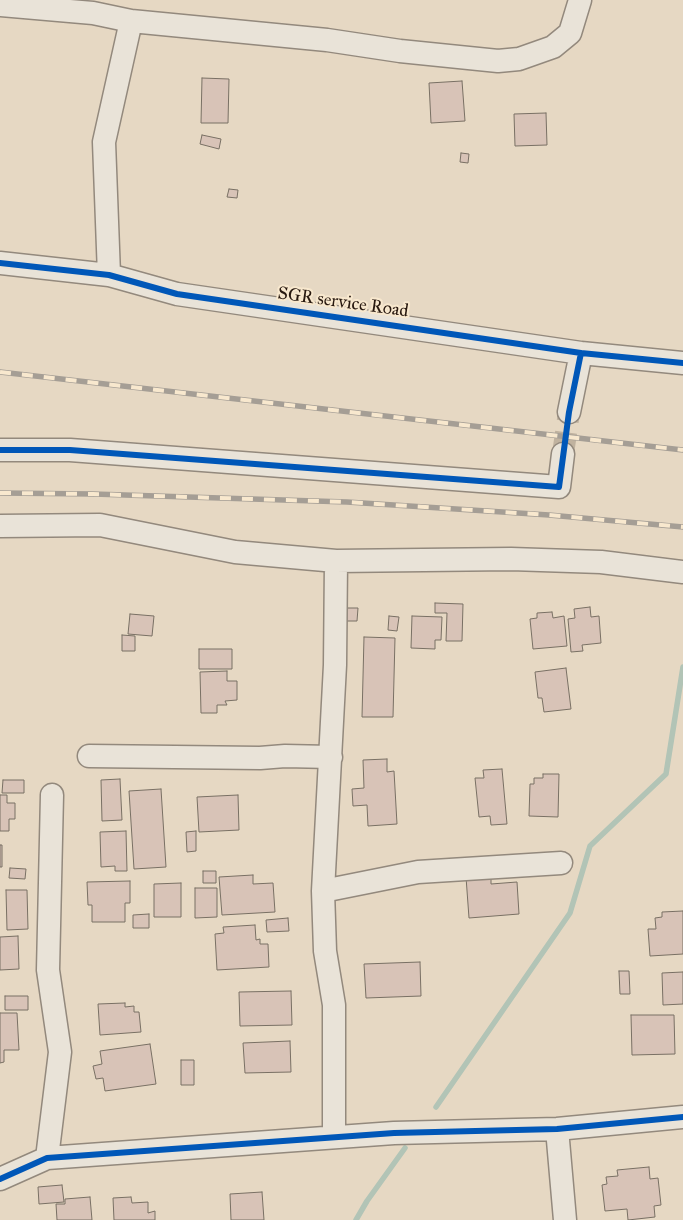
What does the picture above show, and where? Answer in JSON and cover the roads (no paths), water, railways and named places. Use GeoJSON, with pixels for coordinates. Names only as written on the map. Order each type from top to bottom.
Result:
{"type":"FeatureCollection","features":[{"type":"Feature","properties":{"kind":"street"},"geometry":{"type":"LineString","coordinates":[[0,5],[82,6],[131,21],[327,40],[400,51],[498,61],[519,59],[553,47],[570,33],[580,0]]}},
{"type":"Feature","properties":{"kind":"street"},"geometry":{"type":"LineString","coordinates":[[109,275],[104,142],[131,21]]}},
{"type":"Feature","properties":{"kind":"street","name":"SGR service Road"},"geometry":{"type":"LineString","coordinates":[[0,263],[109,275],[177,294],[581,353],[683,363]]}},
{"type":"Feature","properties":{"kind":"street"},"geometry":{"type":"LineString","coordinates":[[569,412],[581,353]]}},
{"type":"Feature","properties":{"kind":"street"},"geometry":{"type":"LineString","coordinates":[[0,450],[70,450],[559,487],[563,454]]}},
{"type":"Feature","properties":{"kind":"street"},"geometry":{"type":"LineString","coordinates":[[0,526],[100,525],[235,552],[336,561],[511,559],[601,562],[683,572]]}},
{"type":"Feature","properties":{"kind":"street"},"geometry":{"type":"LineString","coordinates":[[334,1137],[334,1005],[325,951],[323,891],[335,665],[336,561]]}},
{"type":"Feature","properties":{"kind":"street"},"geometry":{"type":"LineString","coordinates":[[89,756],[260,758],[331,756]]}},
{"type":"Feature","properties":{"kind":"street"},"geometry":{"type":"LineString","coordinates":[[47,1158],[60,1052],[48,970],[52,795]]}},
{"type":"Feature","properties":{"kind":"street"},"geometry":{"type":"LineString","coordinates":[[323,891],[418,872],[561,863]]}},
{"type":"Feature","properties":{"kind":"street"},"geometry":{"type":"LineString","coordinates":[[0,1179],[47,1158],[394,1133],[557,1129],[683,1117]]}},
{"type":"Feature","properties":{"kind":"street"},"geometry":{"type":"LineString","coordinates":[[557,1129],[565,1220]]}},
{"type":"Feature","properties":{"kind":"waterway"},"geometry":{"type":"LineString","coordinates":[[436,1107],[570,913],[590,846],[666,774],[683,667]]}},
{"type":"Feature","properties":{"kind":"waterway"},"geometry":{"type":"LineString","coordinates":[[356,1220],[367,1201],[405,1148]]}},
{"type":"Feature","properties":{"kind":"tunnel"},"geometry":{"type":"LineString","coordinates":[[563,454],[569,412]]}},
{"type":"Feature","properties":{"kind":"railway"},"geometry":{"type":"LineString","coordinates":[[0,372],[683,450]]}},
{"type":"Feature","properties":{"kind":"railway"},"geometry":{"type":"LineString","coordinates":[[0,493],[347,502],[549,515],[683,527]]}}]}
